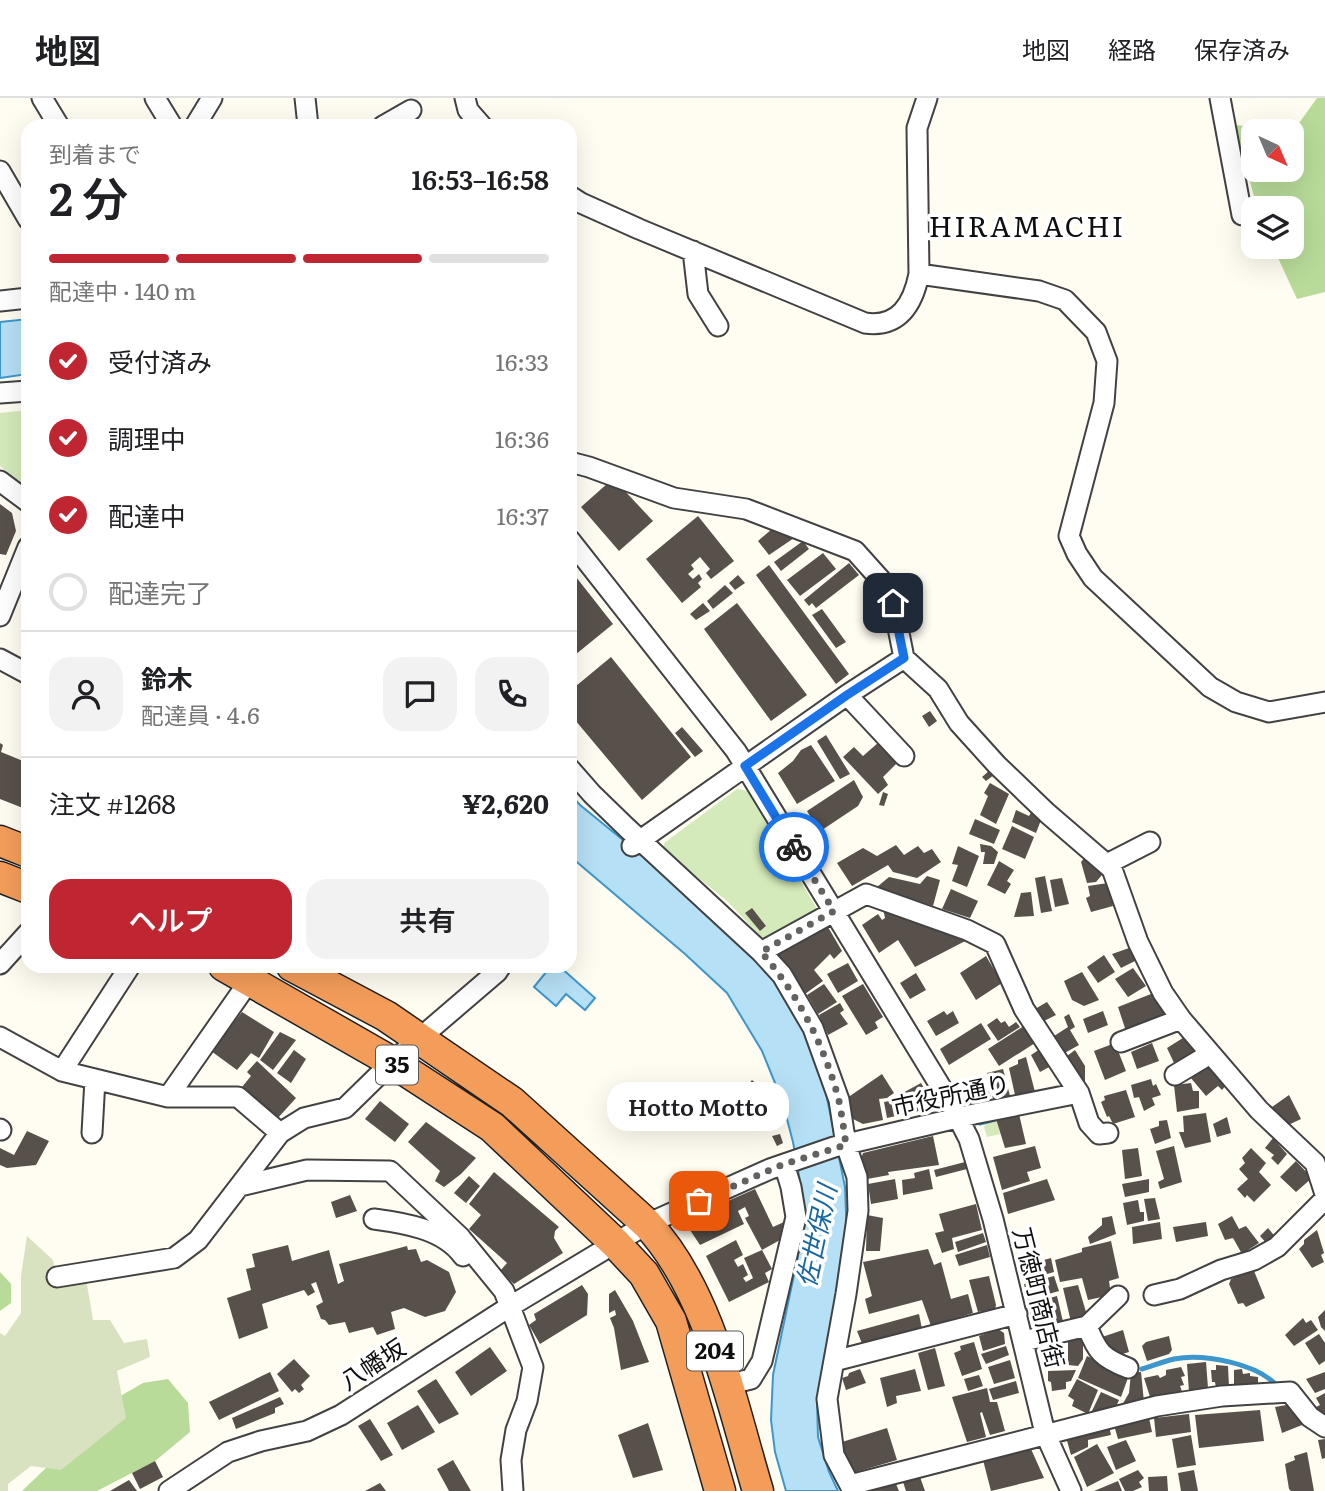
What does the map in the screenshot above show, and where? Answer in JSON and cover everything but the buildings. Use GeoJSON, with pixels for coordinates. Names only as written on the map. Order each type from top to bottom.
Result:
{"type":"FeatureCollection","features":[{"type":"Feature","properties":{"kind":"highway"},"geometry":{"type":"LineString","coordinates":[[0,841],[21,849]]}},
{"type":"Feature","properties":{"kind":"highway"},"geometry":{"type":"LineString","coordinates":[[0,877],[21,885]]}},
{"type":"Feature","properties":{"kind":"highway","name":"35"},"geometry":{"type":"LineString","coordinates":[[237,973],[392,1062],[492,1127],[554,1185]]}},
{"type":"Feature","properties":{"kind":"highway","name":"35"},"geometry":{"type":"LineString","coordinates":[[305,973],[386,1016],[512,1102],[576,1160]]}},
{"type":"Feature","properties":{"kind":"highway","name":"204"},"geometry":{"type":"LineString","coordinates":[[576,1160],[647,1224],[666,1245],[706,1321],[758,1491]]}},
{"type":"Feature","properties":{"kind":"highway","name":"204"},"geometry":{"type":"LineString","coordinates":[[554,1185],[604,1251],[644,1274],[671,1321],[720,1491]]}},
{"type":"Feature","properties":{"kind":"street"},"geometry":{"type":"LineString","coordinates":[[42,98],[55,119]]}},
{"type":"Feature","properties":{"kind":"street"},"geometry":{"type":"LineString","coordinates":[[155,98],[168,119]]}},
{"type":"Feature","properties":{"kind":"street"},"geometry":{"type":"LineString","coordinates":[[199,119],[212,98]]}},
{"type":"Feature","properties":{"kind":"street"},"geometry":{"type":"LineString","coordinates":[[305,98],[306,119]]}},
{"type":"Feature","properties":{"kind":"street"},"geometry":{"type":"LineString","coordinates":[[465,98],[468,110],[476,119]]}},
{"type":"Feature","properties":{"kind":"street"},"geometry":{"type":"LineString","coordinates":[[577,200],[865,323],[878,325],[892,321],[905,309],[915,292],[919,274],[917,128],[927,98]]}},
{"type":"Feature","properties":{"kind":"street"},"geometry":{"type":"LineString","coordinates":[[1220,98],[1241,210]]}},
{"type":"Feature","properties":{"kind":"street"},"geometry":{"type":"LineString","coordinates":[[395,119],[411,110]]}},
{"type":"Feature","properties":{"kind":"street"},"geometry":{"type":"LineString","coordinates":[[0,171],[21,207]]}},
{"type":"Feature","properties":{"kind":"street"},"geometry":{"type":"LineString","coordinates":[[693,251],[698,295],[718,326]]}},
{"type":"Feature","properties":{"kind":"street"},"geometry":{"type":"LineString","coordinates":[[919,274],[1039,291],[1065,300],[1096,332],[1107,361],[1104,402],[1069,536],[1077,554],[1093,578],[1210,687],[1236,702],[1269,712],[1325,702]]}},
{"type":"Feature","properties":{"kind":"street"},"geometry":{"type":"LineString","coordinates":[[0,301],[21,299]]}},
{"type":"Feature","properties":{"kind":"street"},"geometry":{"type":"LineString","coordinates":[[0,393],[21,392]]}},
{"type":"Feature","properties":{"kind":"street"},"geometry":{"type":"LineString","coordinates":[[577,464],[674,498],[746,509],[855,551],[881,580],[893,603],[904,658],[938,689],[959,723],[997,765],[1112,869],[1138,942],[1163,993],[1181,1019],[1259,1110],[1315,1163],[1325,1196],[1277,1247],[1254,1260],[1221,1270],[1180,1289],[1154,1295]]}},
{"type":"Feature","properties":{"kind":"street"},"geometry":{"type":"LineString","coordinates":[[0,481],[21,497]]}},
{"type":"Feature","properties":{"kind":"street","name":"万徳町商店街"},"geometry":{"type":"LineString","coordinates":[[577,549],[745,766],[922,1053],[958,1117],[969,1139],[977,1166],[1024,1341],[1045,1433],[1071,1491]]}},
{"type":"Feature","properties":{"kind":"street"},"geometry":{"type":"LineString","coordinates":[[0,616],[21,564]]}},
{"type":"Feature","properties":{"kind":"street"},"geometry":{"type":"LineString","coordinates":[[636,843],[904,658]]}},
{"type":"Feature","properties":{"kind":"street"},"geometry":{"type":"LineString","coordinates":[[0,659],[21,670]]}},
{"type":"Feature","properties":{"kind":"street"},"geometry":{"type":"LineString","coordinates":[[847,695],[904,756]]}},
{"type":"Feature","properties":{"kind":"street"},"geometry":{"type":"LineString","coordinates":[[577,777],[636,843],[761,952],[782,975],[813,1028],[839,1100],[840,1146],[857,1177],[858,1211],[827,1399],[834,1455],[851,1488],[1045,1433],[1157,1406],[1222,1396],[1290,1392],[1310,1417],[1325,1427]]}},
{"type":"Feature","properties":{"kind":"street"},"geometry":{"type":"LineString","coordinates":[[1108,864],[1150,842]]}},
{"type":"Feature","properties":{"kind":"street"},"geometry":{"type":"LineString","coordinates":[[761,952],[866,894],[967,930],[995,944],[1024,1009],[1079,1093],[1090,1123],[1099,1134],[1108,1133]]}},
{"type":"Feature","properties":{"kind":"street"},"geometry":{"type":"LineString","coordinates":[[0,964],[21,941]]}},
{"type":"Feature","properties":{"kind":"street"},"geometry":{"type":"LineString","coordinates":[[62,1071],[125,973]]}},
{"type":"Feature","properties":{"kind":"street"},"geometry":{"type":"LineString","coordinates":[[57,1277],[174,1258],[198,1240],[280,1133],[304,1118],[345,1108],[392,1062],[496,973]]}},
{"type":"Feature","properties":{"kind":"street"},"geometry":{"type":"LineString","coordinates":[[168,1097],[250,980]]}},
{"type":"Feature","properties":{"kind":"street"},"geometry":{"type":"LineString","coordinates":[[1121,1042],[1181,1019]]}},
{"type":"Feature","properties":{"kind":"street"},"geometry":{"type":"LineString","coordinates":[[0,1037],[62,1071],[168,1097],[238,1097],[280,1133]]}},
{"type":"Feature","properties":{"kind":"street"},"geometry":{"type":"LineString","coordinates":[[1175,1075],[1210,1054]]}},
{"type":"Feature","properties":{"kind":"street"},"geometry":{"type":"LineString","coordinates":[[92,1133],[94,1079]]}},
{"type":"Feature","properties":{"kind":"street","name":"市役所通り"},"geometry":{"type":"LineString","coordinates":[[790,1162],[840,1146],[958,1117],[1079,1093]]}},
{"type":"Feature","properties":{"kind":"street"},"geometry":{"type":"LineString","coordinates":[[604,1251],[647,1224],[790,1162],[796,1217],[762,1361],[751,1379],[726,1385]]}},
{"type":"Feature","properties":{"kind":"street"},"geometry":{"type":"LineString","coordinates":[[240,1185],[307,1170],[390,1171],[460,1237],[504,1291],[533,1367],[511,1460],[513,1491]]}},
{"type":"Feature","properties":{"kind":"street"},"geometry":{"type":"LineString","coordinates":[[374,1219],[402,1223],[435,1233],[458,1250],[494,1300],[509,1307]]}},
{"type":"Feature","properties":{"kind":"street","name":"八幡坂"},"geometry":{"type":"LineString","coordinates":[[169,1491],[228,1452],[261,1441],[307,1431],[341,1415],[509,1307],[604,1251]]}},
{"type":"Feature","properties":{"kind":"street"},"geometry":{"type":"LineString","coordinates":[[1024,1341],[1087,1326],[1118,1296]]}},
{"type":"Feature","properties":{"kind":"street"},"geometry":{"type":"LineString","coordinates":[[834,1361],[1017,1314]]}},
{"type":"Feature","properties":{"kind":"street"},"geometry":{"type":"LineString","coordinates":[[1087,1326],[1095,1347],[1107,1360],[1128,1368]]}},
{"type":"Feature","properties":{"kind":"green space"},"geometry":{"type":"Polygon","coordinates":[[[1317,98],[1325,98],[1325,292],[1297,299],[1279,259],[1304,259],[1304,196],[1254,196],[1250,182],[1304,182],[1302,119],[1317,98]]]}},
{"type":"Feature","properties":{"kind":"green space"},"geometry":{"type":"Polygon","coordinates":[[[1235,125],[1241,126],[1241,148],[1235,125]]]}},
{"type":"Feature","properties":{"kind":"green space"},"geometry":{"type":"Polygon","coordinates":[[[21,411],[21,484],[0,466],[0,413],[21,411]]]}},
{"type":"Feature","properties":{"kind":"green space"},"geometry":{"type":"Polygon","coordinates":[[[737,789],[748,791],[817,909],[817,912],[767,943],[727,901],[664,850],[664,843],[737,789]]]}},
{"type":"Feature","properties":{"kind":"green space"},"geometry":{"type":"Polygon","coordinates":[[[996,1119],[1000,1134],[987,1137],[984,1127],[988,1121],[996,1119]]]}},
{"type":"Feature","properties":{"kind":"green space"},"geometry":{"type":"Polygon","coordinates":[[[27,1236],[53,1260],[57,1277],[85,1273],[93,1320],[110,1320],[124,1343],[147,1339],[150,1357],[117,1371],[126,1418],[61,1470],[31,1466],[8,1484],[8,1491],[0,1491],[0,1333],[5,1336],[21,1313],[21,1276],[27,1236]]]}},
{"type":"Feature","properties":{"kind":"green space"},"geometry":{"type":"Polygon","coordinates":[[[0,1272],[11,1284],[11,1303],[0,1311],[0,1272]]]}},
{"type":"Feature","properties":{"kind":"green space"},"geometry":{"type":"Polygon","coordinates":[[[168,1379],[188,1403],[190,1432],[155,1461],[97,1491],[22,1491],[122,1395],[143,1383],[168,1379]]]}},
{"type":"Feature","properties":{"kind":"water"},"geometry":{"type":"Polygon","coordinates":[[[21,320],[21,375],[0,378],[0,322],[21,320]]]}},
{"type":"Feature","properties":{"kind":"water","name":"佐世保川"},"geometry":{"type":"Polygon","coordinates":[[[577,802],[655,866],[754,956],[782,991],[801,1024],[826,1093],[845,1187],[847,1239],[817,1401],[818,1437],[838,1491],[786,1491],[775,1452],[771,1420],[773,1375],[803,1232],[804,1204],[782,1100],[762,1051],[727,993],[577,862],[577,802]]]}},
{"type":"Feature","properties":{"kind":"water"},"geometry":{"type":"Polygon","coordinates":[[[545,973],[567,973],[595,998],[585,1010],[566,994],[556,1006],[534,987],[545,973]]]}},
{"type":"Feature","properties":{"kind":"waterway"},"geometry":{"type":"LineString","coordinates":[[980,1123],[995,1119]]}},
{"type":"Feature","properties":{"kind":"waterway"},"geometry":{"type":"LineString","coordinates":[[1142,1369],[1174,1359],[1215,1359],[1245,1366],[1278,1387]]}},
{"type":"Feature","properties":{"kind":"way so far"},"geometry":{"type":"LineString","coordinates":[[699,1201],[770,1169],[846,1145],[839,1100],[813,1028],[782,975],[761,952],[834,911],[794,847]]}},
{"type":"Feature","properties":{"kind":"place","name":"Hotto Motto"},"geometry":{"type":"Point","coordinates":[699,1201]}},
{"type":"Feature","properties":{"kind":"district","name":"HIRAMACHI"},"geometry":{"type":"Point","coordinates":[1027,227]}},
{"type":"Feature","properties":{"kind":"route"},"geometry":{"type":"LineString","coordinates":[[794,847],[745,766],[904,658],[893,603]]}}]}
